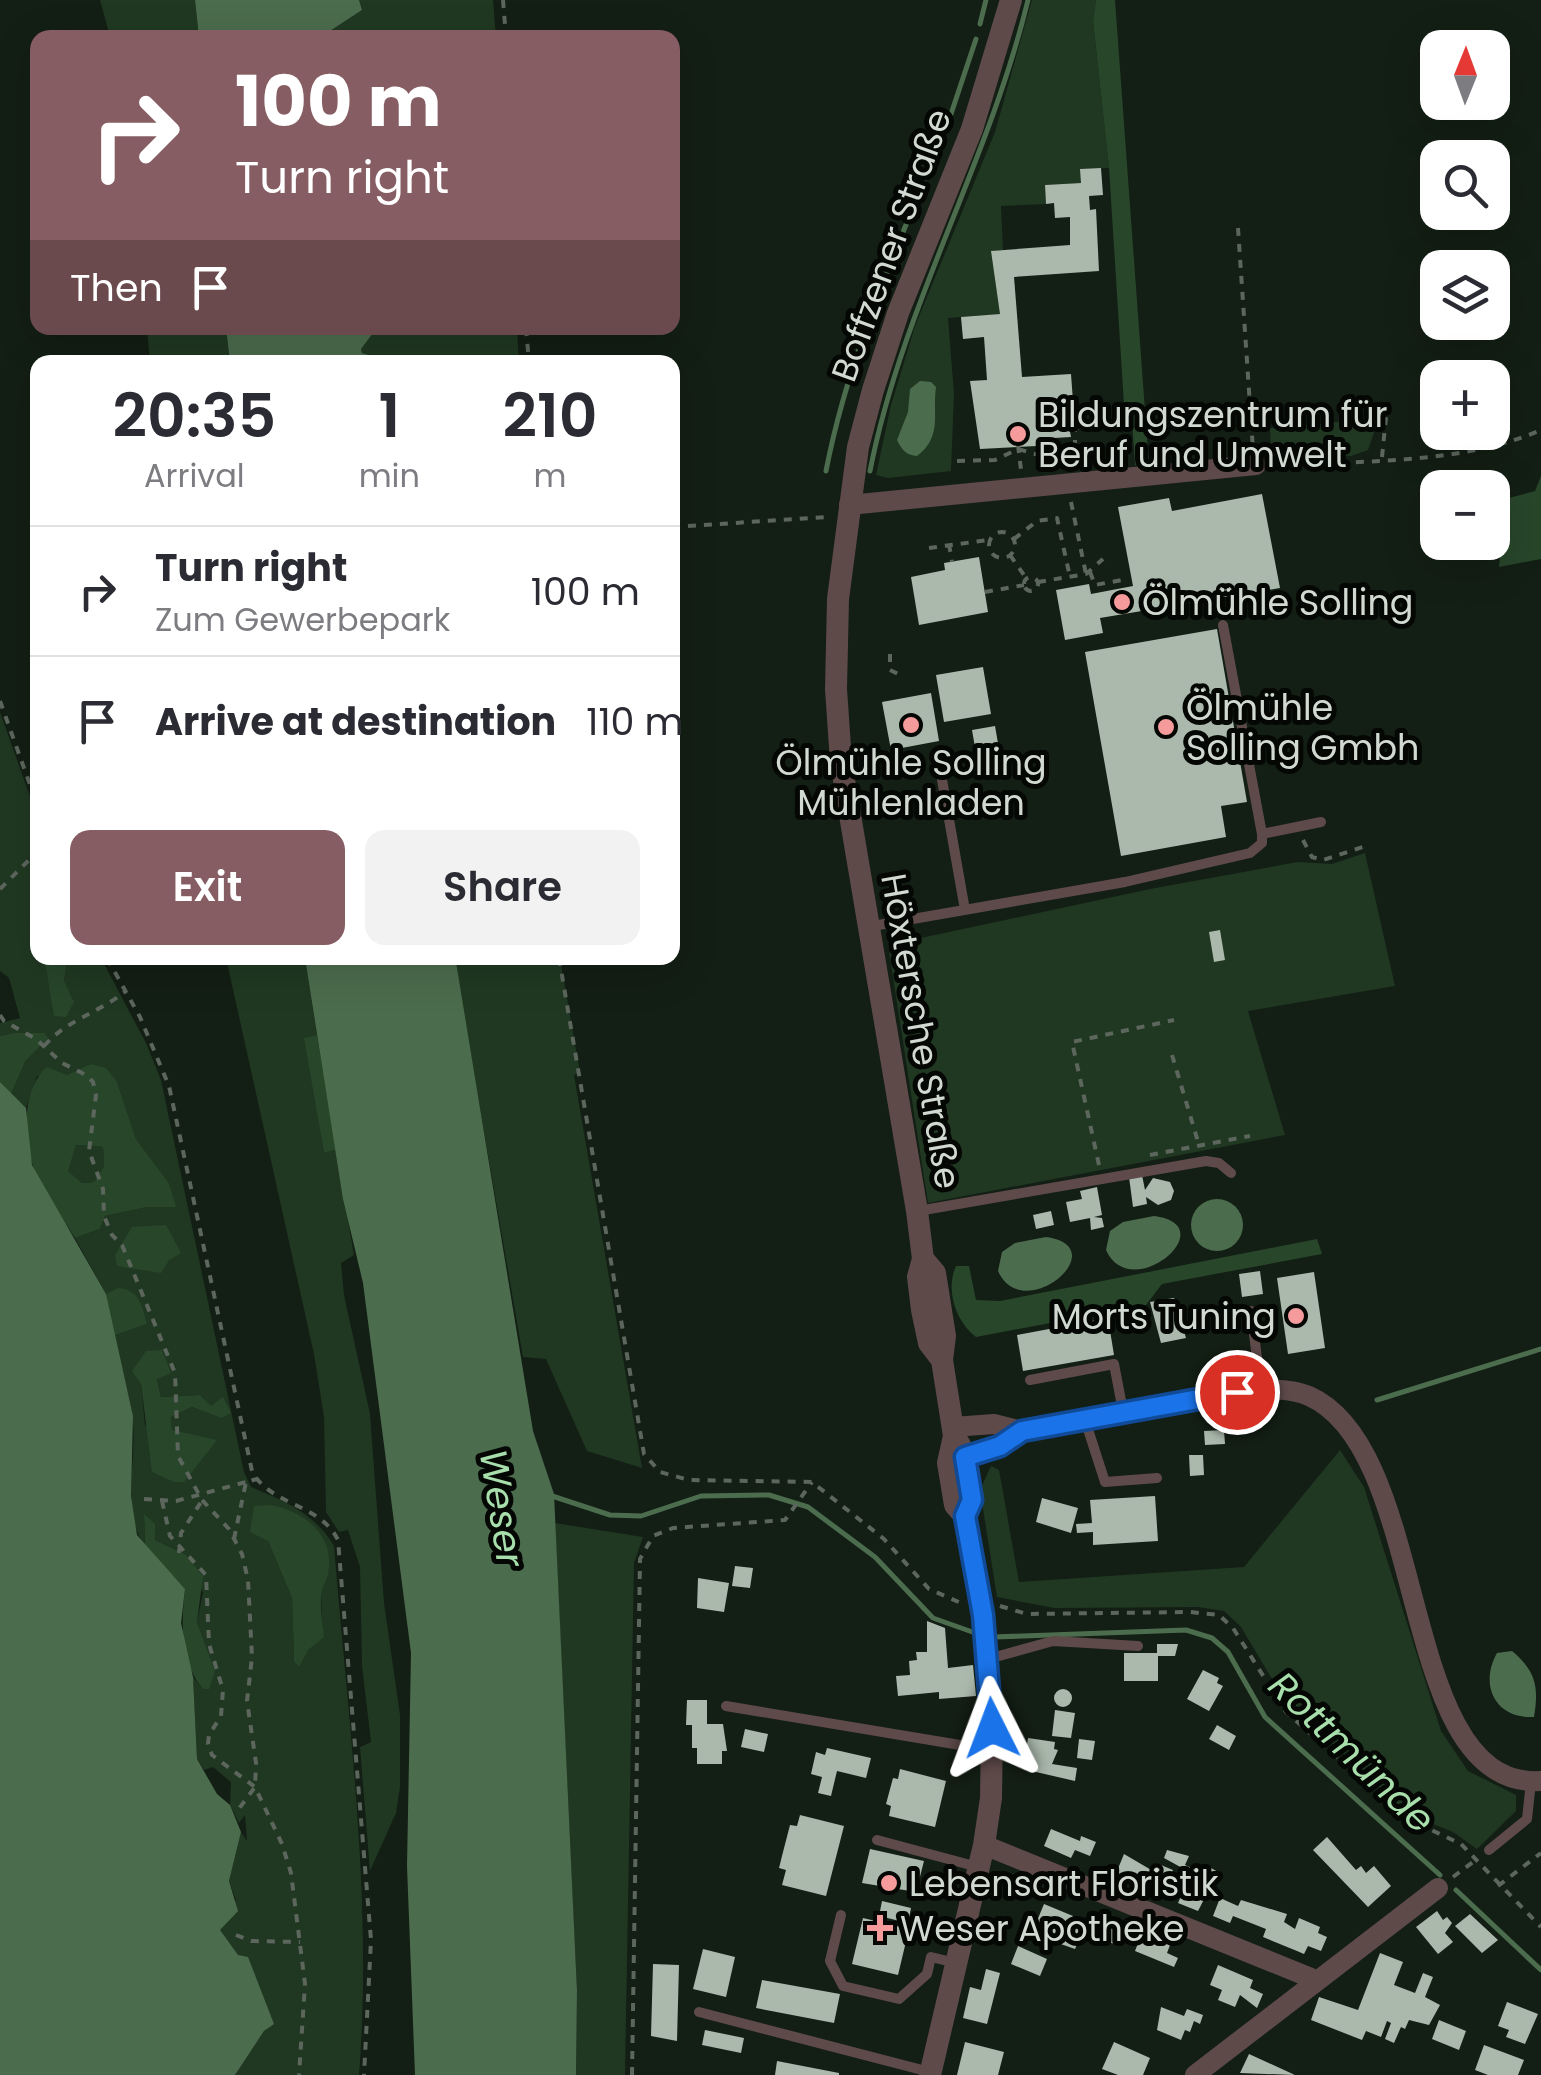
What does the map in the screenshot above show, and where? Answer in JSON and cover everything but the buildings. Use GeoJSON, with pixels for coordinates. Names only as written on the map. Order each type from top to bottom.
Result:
{"type":"FeatureCollection","features":[{"type":"Feature","properties":{"kind":"street","name":"Boffzener Straße"},"geometry":{"type":"LineString","coordinates":[[848,511],[872,390],[898,312],[972,129],[1010,0]]}},
{"type":"Feature","properties":{"kind":"street"},"geometry":{"type":"LineString","coordinates":[[848,511],[1022,487],[1255,465]]}},
{"type":"Feature","properties":{"kind":"street","name":"Höxtersche Straße"},"geometry":{"type":"LineString","coordinates":[[848,511],[838,599],[836,690],[841,762],[866,928],[917,1211],[923,1259],[918,1277],[922,1310],[929,1343],[942,1360],[972,1500],[965,1516],[987,1652],[992,1750],[982,1856],[930,2073]]}},
{"type":"Feature","properties":{"kind":"street"},"geometry":{"type":"LineString","coordinates":[[957,1440],[1000,1446],[1022,1431],[1261,1389],[1308,1396],[1330,1410],[1354,1434],[1376,1477],[1444,1696],[1462,1737],[1488,1766],[1536,1781]]}},
{"type":"Feature","properties":{"kind":"street"},"geometry":{"type":"LineString","coordinates":[[957,1440],[994,1424],[1022,1431]]}},
{"type":"Feature","properties":{"kind":"street"},"geometry":{"type":"LineString","coordinates":[[982,1856],[1316,1980]]}},
{"type":"Feature","properties":{"kind":"street"},"geometry":{"type":"LineString","coordinates":[[1194,2075],[1438,1888]]}},
{"type":"Feature","properties":{"kind":"lane"},"geometry":{"type":"LineString","coordinates":[[866,928],[1125,882],[1250,854],[1262,843],[1262,834],[1223,625]]}},
{"type":"Feature","properties":{"kind":"lane"},"geometry":{"type":"LineString","coordinates":[[938,757],[965,910]]}},
{"type":"Feature","properties":{"kind":"lane"},"geometry":{"type":"LineString","coordinates":[[1262,834],[1321,822]]}},
{"type":"Feature","properties":{"kind":"lane"},"geometry":{"type":"LineString","coordinates":[[917,1211],[1206,1160],[1219,1163],[1231,1173]]}},
{"type":"Feature","properties":{"kind":"lane"},"geometry":{"type":"LineString","coordinates":[[1251,1311],[1261,1389]]}},
{"type":"Feature","properties":{"kind":"lane"},"geometry":{"type":"LineString","coordinates":[[1030,1380],[1114,1364],[1124,1411]]}},
{"type":"Feature","properties":{"kind":"lane"},"geometry":{"type":"LineString","coordinates":[[1084,1419],[1105,1482],[1157,1478]]}},
{"type":"Feature","properties":{"kind":"lane"},"geometry":{"type":"LineString","coordinates":[[987,1652],[1052,1641],[1138,1646]]}},
{"type":"Feature","properties":{"kind":"lane"},"geometry":{"type":"LineString","coordinates":[[726,1706],[992,1750]]}},
{"type":"Feature","properties":{"kind":"lane"},"geometry":{"type":"LineString","coordinates":[[1489,1850],[1527,1819],[1536,1781]]}},
{"type":"Feature","properties":{"kind":"lane"},"geometry":{"type":"LineString","coordinates":[[877,1840],[982,1856]]}},
{"type":"Feature","properties":{"kind":"lane"},"geometry":{"type":"LineString","coordinates":[[841,1915],[830,1961],[843,1986],[899,1999],[927,1974],[931,1957],[957,1963]]}},
{"type":"Feature","properties":{"kind":"lane"},"geometry":{"type":"LineString","coordinates":[[699,2012],[930,2073]]}},
{"type":"Feature","properties":{"kind":"path"},"geometry":{"type":"LineString","coordinates":[[503,0],[505,30]]}},
{"type":"Feature","properties":{"kind":"path"},"geometry":{"type":"LineString","coordinates":[[1238,228],[1255,465],[1382,459],[1490,448],[1541,430]]}},
{"type":"Feature","properties":{"kind":"path"},"geometry":{"type":"LineString","coordinates":[[1382,459],[1386,417]]}},
{"type":"Feature","properties":{"kind":"path"},"geometry":{"type":"LineString","coordinates":[[1075,448],[1075,428],[1114,425]]}},
{"type":"Feature","properties":{"kind":"path"},"geometry":{"type":"LineString","coordinates":[[1018,447],[1042,456],[1086,447]]}},
{"type":"Feature","properties":{"kind":"path"},"geometry":{"type":"LineString","coordinates":[[957,461],[995,460],[1018,447]]}},
{"type":"Feature","properties":{"kind":"path"},"geometry":{"type":"LineString","coordinates":[[1018,447],[1022,487]]}},
{"type":"Feature","properties":{"kind":"path"},"geometry":{"type":"LineString","coordinates":[[1068,482],[1088,573],[1095,586],[1127,579]]}},
{"type":"Feature","properties":{"kind":"path"},"geometry":{"type":"LineString","coordinates":[[680,526],[848,511]]}},
{"type":"Feature","properties":{"kind":"path"},"geometry":{"type":"LineString","coordinates":[[1014,538],[1037,521],[1058,518],[1070,577]]}},
{"type":"Feature","properties":{"kind":"path"},"geometry":{"type":"LineString","coordinates":[[929,548],[990,541],[1002,532],[1014,538]]}},
{"type":"Feature","properties":{"kind":"path"},"geometry":{"type":"LineString","coordinates":[[990,541],[990,550],[996,556],[1010,555],[1015,550],[1014,538]]}},
{"type":"Feature","properties":{"kind":"path"},"geometry":{"type":"LineString","coordinates":[[949,544],[952,562]]}},
{"type":"Feature","properties":{"kind":"path"},"geometry":{"type":"LineString","coordinates":[[1010,555],[1026,578]]}},
{"type":"Feature","properties":{"kind":"path"},"geometry":{"type":"LineString","coordinates":[[984,592],[1024,585],[1032,591],[1038,582],[1088,573],[1103,558]]}},
{"type":"Feature","properties":{"kind":"path"},"geometry":{"type":"LineString","coordinates":[[1026,578],[1034,577],[1038,582]]}},
{"type":"Feature","properties":{"kind":"path"},"geometry":{"type":"LineString","coordinates":[[1024,585],[1026,578]]}},
{"type":"Feature","properties":{"kind":"path"},"geometry":{"type":"LineString","coordinates":[[1110,582],[1111,590]]}},
{"type":"Feature","properties":{"kind":"path"},"geometry":{"type":"LineString","coordinates":[[890,654],[890,670],[902,676]]}},
{"type":"Feature","properties":{"kind":"path"},"geometry":{"type":"LineString","coordinates":[[0,700],[30,784]]}},
{"type":"Feature","properties":{"kind":"path"},"geometry":{"type":"LineString","coordinates":[[1295,828],[1312,856],[1323,860],[1363,846]]}},
{"type":"Feature","properties":{"kind":"path"},"geometry":{"type":"LineString","coordinates":[[0,889],[30,859]]}},
{"type":"Feature","properties":{"kind":"path"},"geometry":{"type":"LineString","coordinates":[[110,965],[169,1086],[249,1460],[257,1480],[323,1518],[332,1528],[340,1552],[372,1940],[364,2075]]}},
{"type":"Feature","properties":{"kind":"path"},"geometry":{"type":"LineString","coordinates":[[560,965],[644,1454],[660,1472],[689,1480],[812,1482],[871,1527],[929,1588],[954,1602],[982,1610],[1010,1607],[1027,1614],[1218,1615],[1233,1628],[1286,1712],[1406,1818],[1448,1836],[1478,1859],[1498,1886],[1541,1927]]}},
{"type":"Feature","properties":{"kind":"path"},"geometry":{"type":"LineString","coordinates":[[44,1046],[66,1023],[90,1017],[126,991]]}},
{"type":"Feature","properties":{"kind":"path"},"geometry":{"type":"LineString","coordinates":[[0,1014],[62,1064],[93,1082],[96,1095],[89,1151],[104,1190],[104,1216],[112,1235],[122,1245],[175,1373],[178,1456],[198,1494],[242,1554],[248,1580],[252,1656],[247,1700],[254,1737],[254,1787],[235,1814]]}},
{"type":"Feature","properties":{"kind":"path"},"geometry":{"type":"LineString","coordinates":[[1099,1165],[1072,1042],[1174,1020]]}},
{"type":"Feature","properties":{"kind":"path"},"geometry":{"type":"LineString","coordinates":[[1172,1055],[1199,1146],[1250,1136]]}},
{"type":"Feature","properties":{"kind":"path"},"geometry":{"type":"LineString","coordinates":[[144,1499],[162,1501],[257,1480]]}},
{"type":"Feature","properties":{"kind":"path"},"geometry":{"type":"LineString","coordinates":[[234,1539],[246,1482]]}},
{"type":"Feature","properties":{"kind":"path"},"geometry":{"type":"LineString","coordinates":[[632,2075],[640,1560],[653,1536],[674,1528],[780,1522],[788,1517],[812,1482]]}},
{"type":"Feature","properties":{"kind":"path"},"geometry":{"type":"LineString","coordinates":[[179,1550],[181,1533],[207,1493]]}},
{"type":"Feature","properties":{"kind":"path"},"geometry":{"type":"LineString","coordinates":[[162,1501],[170,1536],[179,1550],[206,1574],[209,1644],[223,1690],[221,1716],[208,1735],[212,1756],[254,1787],[282,1844],[291,1873],[301,1942],[305,2016],[299,2075]]}},
{"type":"Feature","properties":{"kind":"path"},"geometry":{"type":"LineString","coordinates":[[1438,1888],[1489,1850]]}},
{"type":"Feature","properties":{"kind":"path"},"geometry":{"type":"LineString","coordinates":[[1498,1886],[1541,1853]]}},
{"type":"Feature","properties":{"kind":"path"},"geometry":{"type":"LineString","coordinates":[[236,1936],[251,1941],[301,1942]]}},
{"type":"Feature","properties":{"kind":"shaded area"},"geometry":{"type":"Polygon","coordinates":[[[100,0],[195,0],[198,30],[108,30],[100,0]]]}},
{"type":"Feature","properties":{"kind":"shaded area"},"geometry":{"type":"Polygon","coordinates":[[[359,0],[493,0],[495,30],[332,30],[362,10],[359,0]]]}},
{"type":"Feature","properties":{"kind":"shaded area"},"geometry":{"type":"Polygon","coordinates":[[[1032,0],[1096,0],[1093,21],[1109,168],[1081,169],[1081,183],[1045,185],[1046,204],[1001,206],[1003,250],[991,251],[1000,314],[948,318],[954,394],[951,471],[888,478],[876,475],[891,405],[915,326],[995,132],[1032,0]]]}},
{"type":"Feature","properties":{"kind":"shaded area"},"geometry":{"type":"Polygon","coordinates":[[[1096,0],[1115,0],[1149,465],[1135,465],[1131,406],[1124,405],[1109,168],[1093,21],[1096,0]]]}},
{"type":"Feature","properties":{"kind":"shaded area"},"geometry":{"type":"Polygon","coordinates":[[[148,335],[227,335],[229,355],[149,355],[148,335]]]}},
{"type":"Feature","properties":{"kind":"shaded area"},"geometry":{"type":"Polygon","coordinates":[[[372,335],[517,335],[519,355],[369,355],[361,349],[372,335]]]}},
{"type":"Feature","properties":{"kind":"shaded area"},"geometry":{"type":"Polygon","coordinates":[[[1379,418],[1368,450],[1351,456],[1271,453],[1270,428],[1379,418]]]}},
{"type":"Feature","properties":{"kind":"shaded area"},"geometry":{"type":"Polygon","coordinates":[[[1541,476],[1541,559],[1499,567],[1500,560],[1510,560],[1510,498],[1535,491],[1541,476]]]}},
{"type":"Feature","properties":{"kind":"shaded area"},"geometry":{"type":"Polygon","coordinates":[[[0,712],[30,796],[30,965],[49,965],[64,981],[66,965],[105,965],[146,1043],[161,1080],[244,1472],[251,1487],[308,1517],[334,1546],[361,1876],[363,2009],[359,2075],[235,2075],[273,2023],[260,1992],[219,1930],[236,1900],[229,1881],[241,1832],[247,1841],[245,1815],[239,1823],[230,1805],[231,1782],[213,1767],[204,1770],[197,1759],[193,1677],[203,1689],[215,1671],[197,1622],[203,1593],[185,1554],[155,1540],[144,1516],[145,1546],[137,1532],[131,1499],[134,1430],[113,1336],[147,1324],[117,1288],[106,1294],[75,1238],[100,1229],[105,1216],[147,1207],[175,1207],[169,1183],[136,1139],[117,1082],[91,1065],[67,1075],[37,1076],[26,1108],[11,1094],[26,1060],[14,1033],[0,1036],[0,1023],[20,1018],[9,978],[0,971],[0,712]],[[157,1378],[141,1384],[145,1425],[172,1430],[171,1417],[192,1407],[221,1418],[200,1395],[161,1397],[157,1378]],[[268,1541],[292,1598],[294,1660],[323,1637],[321,1595],[329,1568],[268,1541]]]}},
{"type":"Feature","properties":{"kind":"shaded area"},"geometry":{"type":"Polygon","coordinates":[[[1365,853],[1395,986],[1248,1011],[1285,1135],[928,1203],[888,945],[1150,889],[1298,862],[1332,864],[1365,853]]]}},
{"type":"Feature","properties":{"kind":"shaded area"},"geometry":{"type":"Polygon","coordinates":[[[46,965],[66,965],[64,981],[74,1002],[66,1017],[54,1016],[46,965]]]}},
{"type":"Feature","properties":{"kind":"shaded area"},"geometry":{"type":"Polygon","coordinates":[[[228,965],[306,965],[317,1035],[305,1038],[324,1153],[336,1150],[354,1255],[341,1263],[344,1295],[370,1414],[384,1603],[400,1715],[396,1813],[370,1871],[360,1747],[371,1742],[362,1666],[360,1567],[348,1530],[339,1532],[326,1512],[324,1417],[314,1354],[228,965]]]}},
{"type":"Feature","properties":{"kind":"shaded area"},"geometry":{"type":"Polygon","coordinates":[[[455,965],[561,965],[580,1073],[574,1075],[642,1468],[587,1451],[546,1359],[523,1357],[455,965]]]}},
{"type":"Feature","properties":{"kind":"shaded area"},"geometry":{"type":"Polygon","coordinates":[[[44,1033],[48,1038],[26,1060],[11,1094],[0,1082],[0,1036],[44,1033]]]}},
{"type":"Feature","properties":{"kind":"shaded area"},"geometry":{"type":"Polygon","coordinates":[[[317,1035],[336,1150],[324,1153],[304,1038],[317,1035]]]}},
{"type":"Feature","properties":{"kind":"shaded area"},"geometry":{"type":"Polygon","coordinates":[[[91,1064],[106,1068],[117,1082],[136,1139],[169,1183],[176,1207],[147,1207],[105,1216],[100,1229],[75,1238],[35,1172],[27,1125],[29,1099],[39,1076],[47,1067],[67,1075],[91,1064]],[[76,1145],[68,1171],[82,1183],[94,1182],[104,1166],[103,1147],[76,1145]]]}},
{"type":"Feature","properties":{"kind":"shaded area"},"geometry":{"type":"Polygon","coordinates":[[[76,1145],[103,1147],[104,1166],[94,1182],[82,1183],[67,1171],[76,1145]]]}},
{"type":"Feature","properties":{"kind":"shaded area"},"geometry":{"type":"Polygon","coordinates":[[[166,1225],[181,1253],[169,1260],[161,1273],[117,1266],[115,1255],[132,1227],[166,1225]]]}},
{"type":"Feature","properties":{"kind":"shaded area"},"geometry":{"type":"Polygon","coordinates":[[[1317,1239],[1322,1254],[1162,1284],[1146,1305],[976,1337],[963,1323],[952,1295],[956,1266],[969,1266],[976,1300],[1000,1301],[1317,1239]]]}},
{"type":"Feature","properties":{"kind":"shaded area"},"geometry":{"type":"Polygon","coordinates":[[[117,1288],[135,1295],[147,1324],[113,1336],[106,1294],[117,1288]]]}},
{"type":"Feature","properties":{"kind":"shaded area"},"geometry":{"type":"Polygon","coordinates":[[[162,1350],[171,1373],[157,1379],[161,1397],[200,1395],[211,1406],[223,1397],[231,1413],[221,1418],[192,1407],[171,1417],[172,1430],[217,1440],[184,1482],[152,1472],[141,1384],[132,1371],[146,1351],[162,1350]]]}},
{"type":"Feature","properties":{"kind":"shaded area"},"geometry":{"type":"Polygon","coordinates":[[[1340,1450],[1364,1487],[1441,1731],[1468,1771],[1516,1795],[1516,1811],[1477,1849],[1453,1832],[1408,1814],[1284,1699],[1241,1627],[1224,1611],[1198,1607],[1054,1608],[997,1597],[980,1490],[991,1466],[999,1470],[1019,1582],[1244,1567],[1340,1450]]]}},
{"type":"Feature","properties":{"kind":"shaded area"},"geometry":{"type":"Polygon","coordinates":[[[270,1505],[293,1512],[312,1525],[329,1554],[329,1571],[321,1597],[324,1637],[308,1650],[299,1667],[294,1661],[292,1598],[268,1541],[250,1532],[254,1506],[270,1505]]]}},
{"type":"Feature","properties":{"kind":"shaded area"},"geometry":{"type":"Polygon","coordinates":[[[144,1514],[155,1524],[155,1540],[185,1554],[203,1576],[197,1622],[215,1671],[209,1689],[203,1689],[195,1678],[186,1654],[185,1589],[145,1546],[144,1514]]]}},
{"type":"Feature","properties":{"kind":"shaded area"},"geometry":{"type":"Polygon","coordinates":[[[555,1523],[643,1537],[634,1563],[625,2075],[576,2075],[577,1991],[555,1523]]]}},
{"type":"Feature","properties":{"kind":"water"},"geometry":{"type":"Polygon","coordinates":[[[195,0],[359,0],[362,10],[332,30],[198,30],[195,0]]]}},
{"type":"Feature","properties":{"kind":"water"},"geometry":{"type":"Polygon","coordinates":[[[227,335],[372,335],[361,349],[369,355],[229,355],[227,335]]]}},
{"type":"Feature","properties":{"kind":"water"},"geometry":{"type":"Polygon","coordinates":[[[920,381],[936,387],[935,424],[930,441],[917,456],[905,451],[897,440],[908,412],[910,389],[920,381]]]}},
{"type":"Feature","properties":{"kind":"water","name":"Weser"},"geometry":{"type":"Polygon","coordinates":[[[306,965],[456,965],[533,1431],[554,1494],[577,1991],[576,2075],[415,2075],[407,1866],[411,1653],[363,1283],[343,1199],[306,965]]]}},
{"type":"Feature","properties":{"kind":"water"},"geometry":{"type":"Polygon","coordinates":[[[0,1082],[26,1108],[32,1165],[106,1294],[133,1416],[131,1496],[137,1535],[185,1589],[181,1623],[193,1677],[197,1759],[217,1794],[230,1805],[241,1832],[229,1881],[238,1911],[220,1930],[238,1955],[248,1957],[274,2024],[264,2031],[235,2075],[0,2075],[0,1082]]]}},
{"type":"Feature","properties":{"kind":"water"},"geometry":{"type":"Polygon","coordinates":[[[1217,1199],[1235,1207],[1243,1225],[1235,1243],[1217,1251],[1199,1243],[1191,1225],[1199,1207],[1217,1199]]]}},
{"type":"Feature","properties":{"kind":"water"},"geometry":{"type":"Polygon","coordinates":[[[1154,1216],[1174,1222],[1180,1233],[1177,1245],[1151,1266],[1134,1270],[1118,1265],[1106,1250],[1110,1231],[1123,1222],[1154,1216]]]}},
{"type":"Feature","properties":{"kind":"water"},"geometry":{"type":"Polygon","coordinates":[[[1046,1237],[1065,1244],[1072,1254],[1069,1267],[1043,1287],[1026,1291],[1010,1286],[998,1271],[1002,1252],[1015,1243],[1046,1237]]]}},
{"type":"Feature","properties":{"kind":"water"},"geometry":{"type":"Polygon","coordinates":[[[1512,1651],[1534,1680],[1534,1717],[1509,1712],[1494,1698],[1492,1665],[1497,1653],[1512,1651]]]}},
{"type":"Feature","properties":{"kind":"waterway"},"geometry":{"type":"LineString","coordinates":[[980,24],[986,0]]}},
{"type":"Feature","properties":{"kind":"waterway"},"geometry":{"type":"LineString","coordinates":[[870,471],[903,351],[991,119],[1028,0]]}},
{"type":"Feature","properties":{"kind":"waterway"},"geometry":{"type":"LineString","coordinates":[[951,114],[976,39]]}},
{"type":"Feature","properties":{"kind":"waterway"},"geometry":{"type":"LineString","coordinates":[[826,471],[862,340],[945,130]]}},
{"type":"Feature","properties":{"kind":"waterway"},"geometry":{"type":"LineString","coordinates":[[1377,1400],[1541,1349]]}},
{"type":"Feature","properties":{"kind":"waterway","name":"Rottmünde"},"geometry":{"type":"LineString","coordinates":[[549,1495],[610,1515],[641,1516],[701,1496],[769,1495],[808,1507],[875,1557],[933,1618],[978,1634]]}},
{"type":"Feature","properties":{"kind":"waterway","name":"Rottmünde"},"geometry":{"type":"LineString","coordinates":[[994,1637],[1186,1630],[1212,1638],[1228,1652],[1265,1717],[1440,1875]]}},
{"type":"Feature","properties":{"kind":"waterway","name":"Rottmünde"},"geometry":{"type":"LineString","coordinates":[[1456,1890],[1541,1970]]}},
{"type":"Feature","properties":{"kind":"place","name":"Bildungszentrum für Beruf und Umwelt"},"geometry":{"type":"Point","coordinates":[1018,434]}},
{"type":"Feature","properties":{"kind":"place","name":"Ölmühle Solling"},"geometry":{"type":"Point","coordinates":[1122,602]}},
{"type":"Feature","properties":{"kind":"place","name":"Ölmühle Solling Mühlenladen"},"geometry":{"type":"Point","coordinates":[911,725]}},
{"type":"Feature","properties":{"kind":"place","name":"Ölmühle Solling Gmbh"},"geometry":{"type":"Point","coordinates":[1166,727]}},
{"type":"Feature","properties":{"kind":"place","name":"Morts Tuning"},"geometry":{"type":"Point","coordinates":[1296,1316]}},
{"type":"Feature","properties":{"kind":"place","name":"Lebensart Floristik"},"geometry":{"type":"Point","coordinates":[889,1883]}},
{"type":"Feature","properties":{"kind":"place","name":"Weser Apotheke"},"geometry":{"type":"Point","coordinates":[880,1928]}},
{"type":"Feature","properties":{"kind":"route"},"geometry":{"type":"LineString","coordinates":[[992,1728],[983,1615],[965,1516],[972,1500],[965,1457],[1000,1446],[1022,1431],[1237,1392]]}}]}
